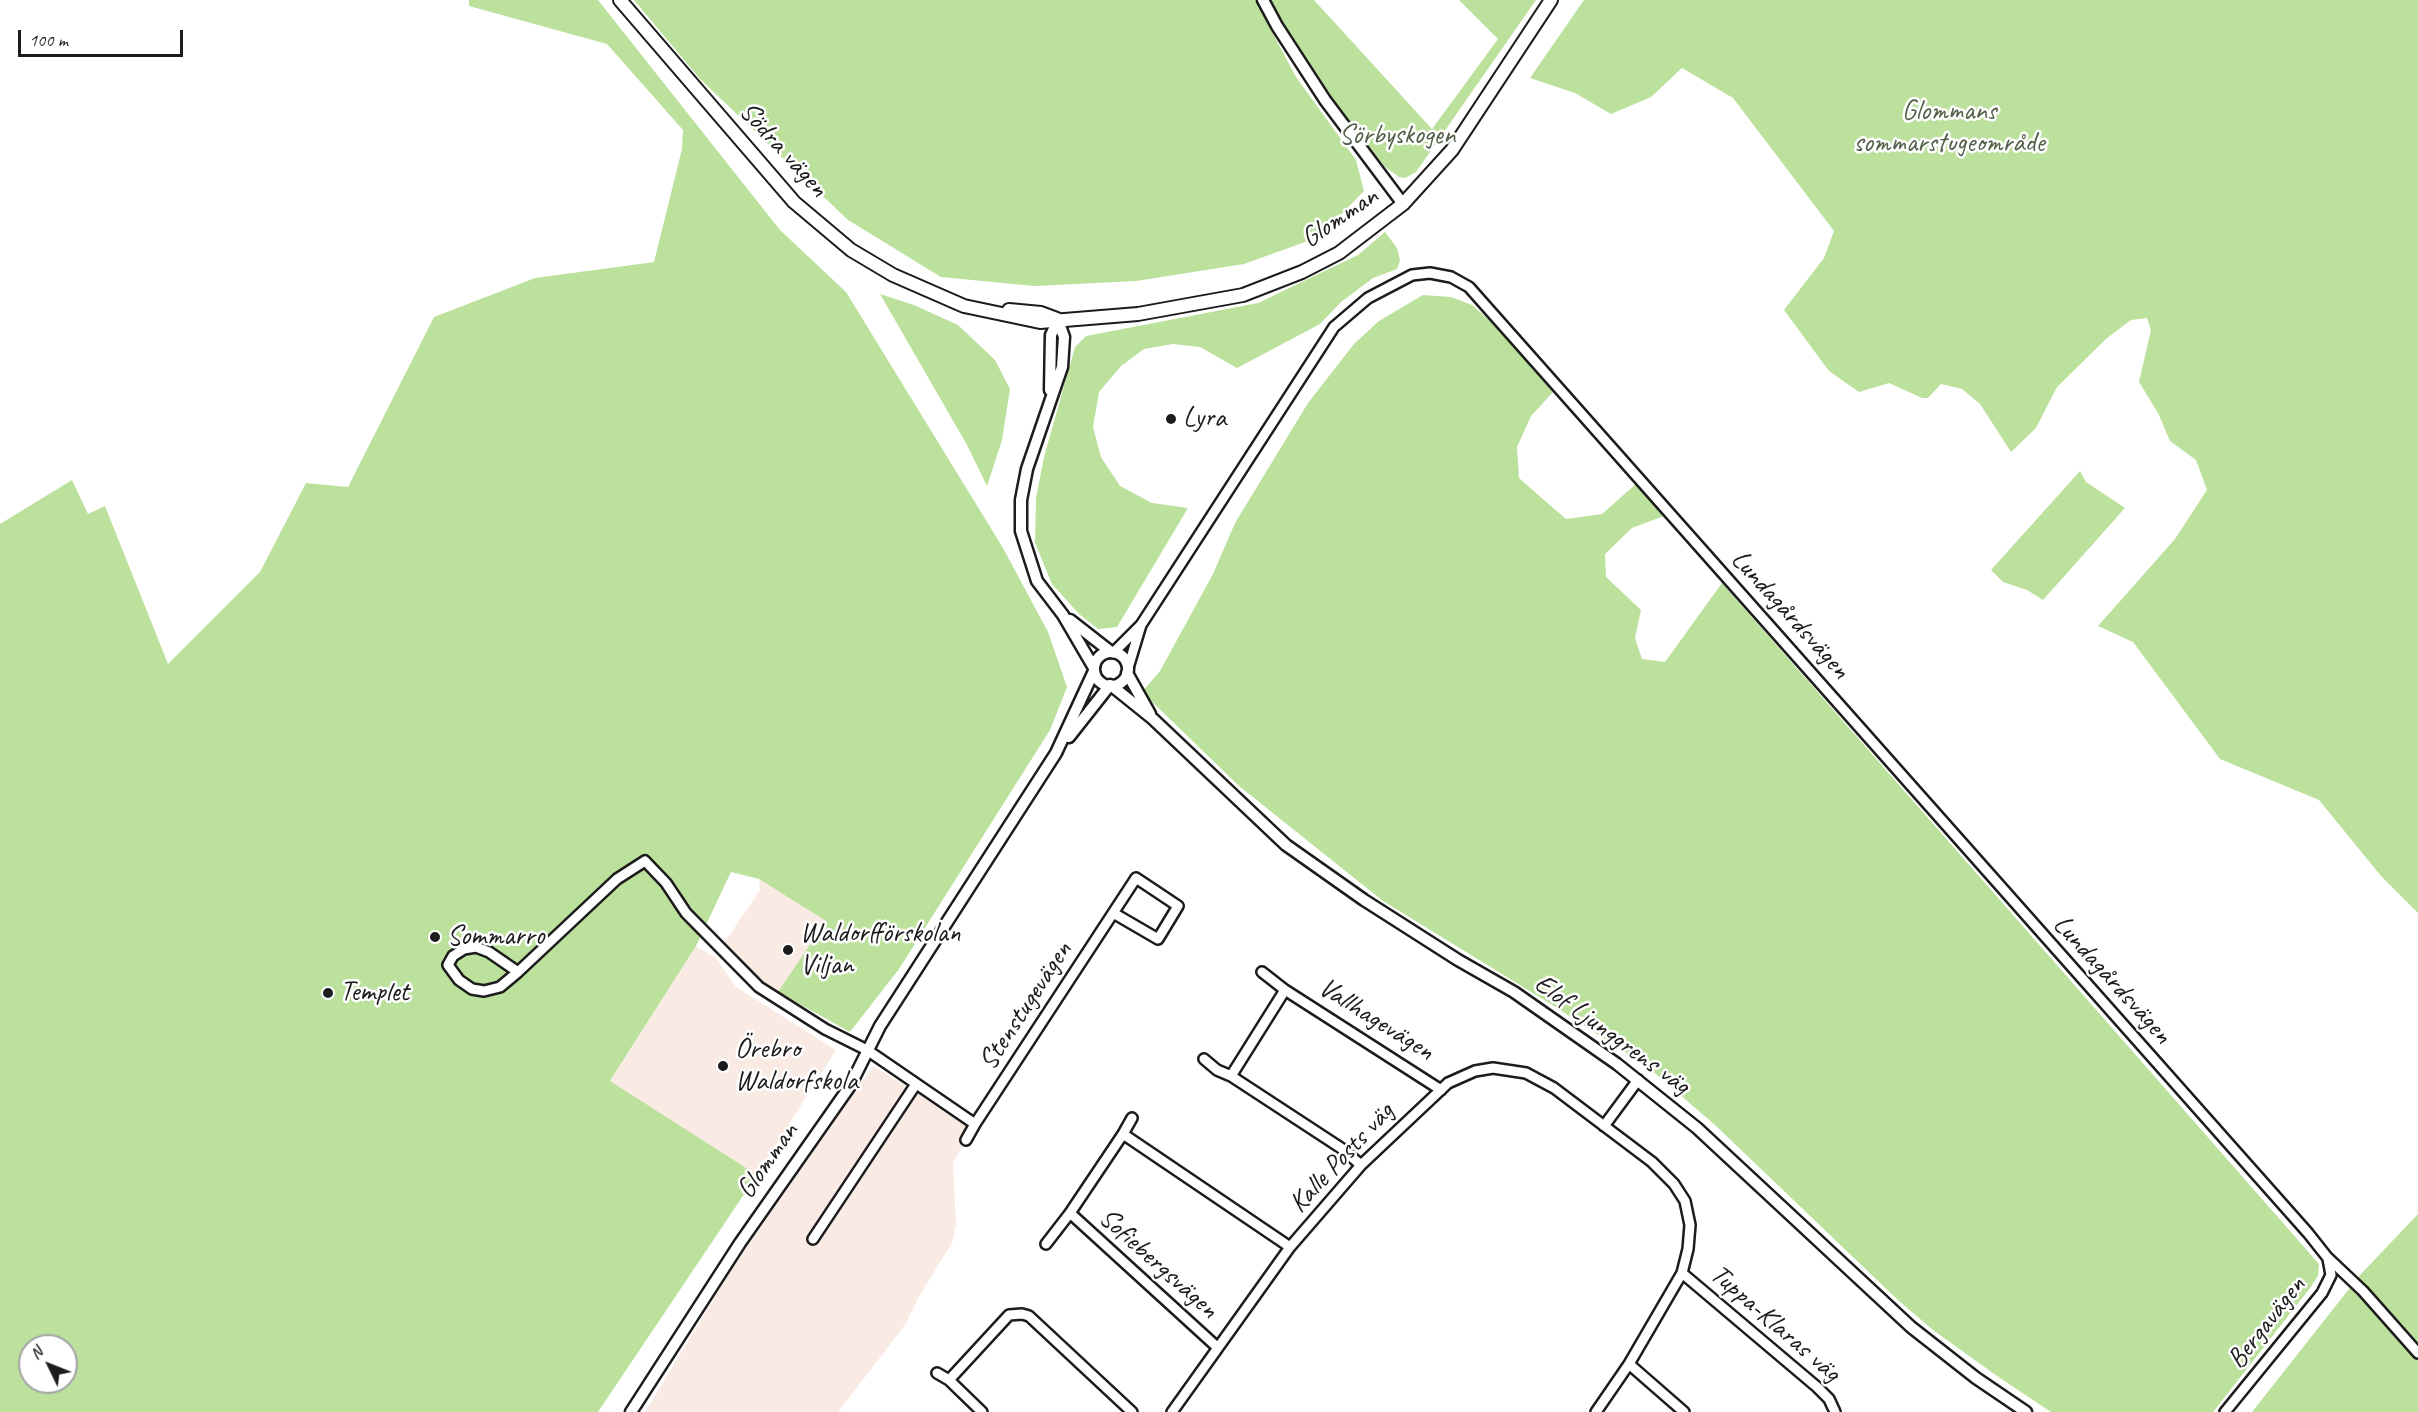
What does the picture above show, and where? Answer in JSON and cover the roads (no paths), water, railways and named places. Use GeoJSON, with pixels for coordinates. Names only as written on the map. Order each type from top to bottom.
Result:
{"type":"FeatureCollection","features":[{"type":"Feature","properties":{"kind":"main road","name":"Södra vägen"},"geometry":{"type":"LineString","coordinates":[[620,0],[794,202],[851,250],[893,275],[940,296],[1002,309],[1041,313],[1058,320]]}},
{"type":"Feature","properties":{"kind":"main road","name":"Glomman"},"geometry":{"type":"LineString","coordinates":[[1058,320],[1138,314],[1243,295],[1340,254],[1403,204],[1452,150],[1551,0]]}},
{"type":"Feature","properties":{"kind":"street"},"geometry":{"type":"LineString","coordinates":[[1263,0],[1277,26],[1325,100],[1403,204]]}},
{"type":"Feature","properties":{"kind":"street","name":"Lundagårdsvägen"},"geometry":{"type":"LineString","coordinates":[[1127,671],[1142,626],[1334,327],[1368,298],[1412,275],[1430,273],[1451,278],[1469,287],[2327,1257],[2363,1291],[2418,1353]]}},
{"type":"Feature","properties":{"kind":"street"},"geometry":{"type":"LineString","coordinates":[[1058,320],[1064,337],[1062,367],[1028,469],[1021,500],[1021,531],[1037,581],[1063,615],[1100,681],[1111,685],[1121,682],[1127,671],[1122,656],[1112,652],[1063,615]]}},
{"type":"Feature","properties":{"kind":"street","name":"Lundagårdsvägen"},"geometry":{"type":"LineString","coordinates":[[1112,652],[1142,626]]}},
{"type":"Feature","properties":{"kind":"street"},"geometry":{"type":"LineString","coordinates":[[1094,670],[1100,657],[1112,652]]}},
{"type":"Feature","properties":{"kind":"street","name":"Glomman"},"geometry":{"type":"LineString","coordinates":[[1056,753],[1094,670]]}},
{"type":"Feature","properties":{"kind":"street","name":"Elof Ljunggrens väg"},"geometry":{"type":"LineString","coordinates":[[1127,671],[1153,719]]}},
{"type":"Feature","properties":{"kind":"street","name":"Glomman"},"geometry":{"type":"LineString","coordinates":[[631,1412],[740,1243],[850,1086],[867,1050],[1056,753],[1111,685]]}},
{"type":"Feature","properties":{"kind":"street","name":"Elof Ljunggrens väg"},"geometry":{"type":"LineString","coordinates":[[1111,685],[1153,719],[1286,845],[1374,906],[1573,1031],[1638,1080],[1697,1128],[1911,1327],[1976,1378],[2026,1412]]}},
{"type":"Feature","properties":{"kind":"street"},"geometry":{"type":"LineString","coordinates":[[518,972],[489,952],[476,947],[464,949],[453,956],[448,965],[459,980],[472,989],[484,991],[500,987],[518,972],[617,879],[645,861],[666,883],[686,913],[759,987],[825,1029],[867,1050],[975,1124]]}},
{"type":"Feature","properties":{"kind":"street","name":"Stenstugevägen"},"geometry":{"type":"LineString","coordinates":[[966,1140],[1136,878],[1178,906],[1158,939],[1114,914]]}},
{"type":"Feature","properties":{"kind":"street","name":"Vallhagevägen"},"geometry":{"type":"LineString","coordinates":[[1262,972],[1285,990],[1441,1090]]}},
{"type":"Feature","properties":{"kind":"street","name":"Vallhagevägen"},"geometry":{"type":"LineString","coordinates":[[1231,1076],[1285,990]]}},
{"type":"Feature","properties":{"kind":"street"},"geometry":{"type":"LineString","coordinates":[[1204,1059],[1216,1070],[1231,1076],[1334,1143],[1361,1166]]}},
{"type":"Feature","properties":{"kind":"street","name":"Kalle Posts väg"},"geometry":{"type":"LineString","coordinates":[[1172,1412],[1290,1247],[1361,1166],[1441,1090],[1475,1071],[1512,1069],[1547,1083],[1652,1162],[1674,1184],[1685,1201],[1690,1225],[1688,1249],[1682,1273],[1629,1364],[1596,1412]]}},
{"type":"Feature","properties":{"kind":"street"},"geometry":{"type":"LineString","coordinates":[[1604,1126],[1638,1080]]}},
{"type":"Feature","properties":{"kind":"street"},"geometry":{"type":"LineString","coordinates":[[813,1239],[916,1084]]}},
{"type":"Feature","properties":{"kind":"street","name":"Sofiebergsvägen"},"geometry":{"type":"LineString","coordinates":[[1046,1244],[1070,1214],[1132,1118]]}},
{"type":"Feature","properties":{"kind":"street"},"geometry":{"type":"LineString","coordinates":[[1123,1134],[1290,1247]]}},
{"type":"Feature","properties":{"kind":"street","name":"Sofiebergsvägen"},"geometry":{"type":"LineString","coordinates":[[1070,1214],[1217,1347]]}},
{"type":"Feature","properties":{"kind":"street","name":"Bergavägen"},"geometry":{"type":"LineString","coordinates":[[2225,1412],[2322,1293],[2331,1275],[2327,1257]]}},
{"type":"Feature","properties":{"kind":"street","name":"Tuppa-Klaras väg"},"geometry":{"type":"LineString","coordinates":[[1682,1273],[1816,1387],[1829,1399],[1835,1412]]}},
{"type":"Feature","properties":{"kind":"street"},"geometry":{"type":"LineString","coordinates":[[949,1380],[1009,1314],[1022,1314],[1029,1316],[1132,1412]]}},
{"type":"Feature","properties":{"kind":"street"},"geometry":{"type":"LineString","coordinates":[[1629,1364],[1684,1412]]}},
{"type":"Feature","properties":{"kind":"street"},"geometry":{"type":"LineString","coordinates":[[937,1373],[949,1380],[982,1412]]}},
{"type":"Feature","properties":{"kind":"place","name":"Lyra"},"geometry":{"type":"Point","coordinates":[1171,419]}},
{"type":"Feature","properties":{"kind":"place","name":"Sommarro"},"geometry":{"type":"Point","coordinates":[435,937]}},
{"type":"Feature","properties":{"kind":"place","name":"Waldorfförskolan Viljan"},"geometry":{"type":"Point","coordinates":[788,950]}},
{"type":"Feature","properties":{"kind":"place","name":"Templet"},"geometry":{"type":"Point","coordinates":[328,993]}},
{"type":"Feature","properties":{"kind":"place","name":"Örebro Waldorfskola"},"geometry":{"type":"Point","coordinates":[723,1066]}},
{"type":"Feature","properties":{"kind":"park label","name":"Glommans sommarstugeområde"},"geometry":{"type":"Point","coordinates":[1949,128]}},
{"type":"Feature","properties":{"kind":"park label","name":"Sörbyskogen"},"geometry":{"type":"Point","coordinates":[1397,136]}}]}
